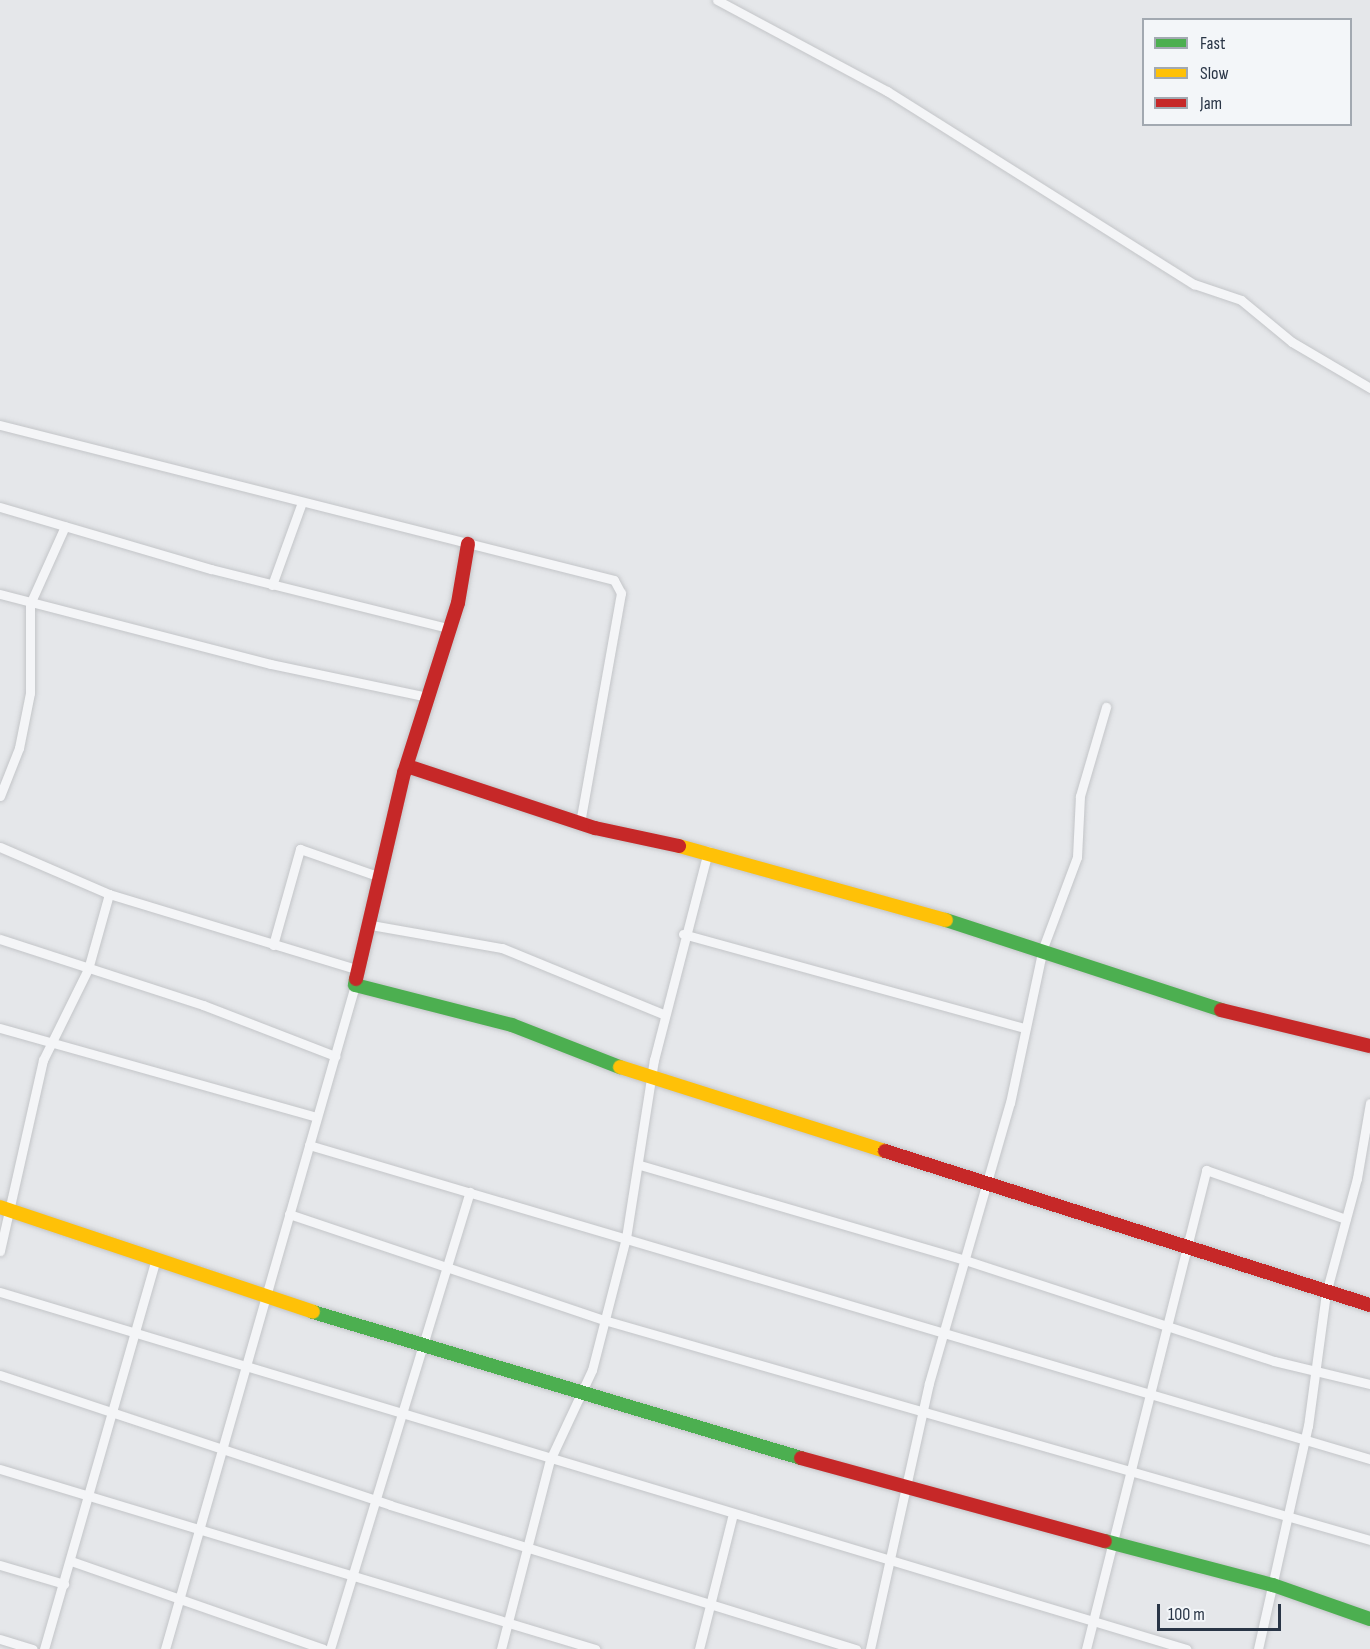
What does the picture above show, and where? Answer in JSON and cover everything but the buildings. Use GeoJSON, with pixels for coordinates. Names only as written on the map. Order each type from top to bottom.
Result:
{"type":"FeatureCollection","features":[{"type":"Feature","properties":{"kind":"street"},"geometry":{"type":"LineString","coordinates":[[717,0],[887,91],[1194,284],[1241,300],[1292,342],[1370,388]]}},
{"type":"Feature","properties":{"kind":"street"},"geometry":{"type":"LineString","coordinates":[[0,425],[468,544],[619,585],[580,823]]}},
{"type":"Feature","properties":{"kind":"street"},"geometry":{"type":"LineString","coordinates":[[272,585],[302,502]]}},
{"type":"Feature","properties":{"kind":"street"},"geometry":{"type":"LineString","coordinates":[[0,507],[272,585],[451,629]]}},
{"type":"Feature","properties":{"kind":"street"},"geometry":{"type":"LineString","coordinates":[[0,796],[12,768],[30,693],[30,604],[65,526]]}},
{"type":"Feature","properties":{"kind":"street"},"geometry":{"type":"LineString","coordinates":[[165,1649],[178,1600],[202,1528],[243,1369],[355,985],[407,766],[451,629],[468,544]]}},
{"type":"Feature","properties":{"kind":"street"},"geometry":{"type":"LineString","coordinates":[[0,594],[30,604],[428,697]]}},
{"type":"Feature","properties":{"kind":"street"},"geometry":{"type":"LineString","coordinates":[[870,1649],[886,1560],[921,1413],[988,1183],[1043,948],[1077,857],[1080,796],[1106,708]]}},
{"type":"Feature","properties":{"kind":"street"},"geometry":{"type":"LineString","coordinates":[[0,765],[12,768]]}},
{"type":"Feature","properties":{"kind":"street"},"geometry":{"type":"LineString","coordinates":[[407,766],[580,823],[708,851],[1043,948],[1184,1001],[1370,1046]]}},
{"type":"Feature","properties":{"kind":"street"},"geometry":{"type":"LineString","coordinates":[[0,847],[109,894],[359,970]]}},
{"type":"Feature","properties":{"kind":"street"},"geometry":{"type":"LineString","coordinates":[[273,945],[300,849],[380,878]]}},
{"type":"Feature","properties":{"kind":"street"},"geometry":{"type":"LineString","coordinates":[[501,1649],[550,1460],[582,1392],[626,1238],[640,1165],[651,1075],[683,934],[708,851]]}},
{"type":"Feature","properties":{"kind":"street"},"geometry":{"type":"LineString","coordinates":[[0,1251],[5,1209],[51,1042],[88,969],[109,894]]}},
{"type":"Feature","properties":{"kind":"street"},"geometry":{"type":"LineString","coordinates":[[371,925],[502,948],[665,1015]]}},
{"type":"Feature","properties":{"kind":"street"},"geometry":{"type":"LineString","coordinates":[[683,934],[1025,1028]]}},
{"type":"Feature","properties":{"kind":"street"},"geometry":{"type":"LineString","coordinates":[[0,939],[203,1005],[335,1056]]}},
{"type":"Feature","properties":{"kind":"street"},"geometry":{"type":"LineString","coordinates":[[355,985],[513,1025],[571,1051],[1326,1293],[1370,1305]]}},
{"type":"Feature","properties":{"kind":"street"},"geometry":{"type":"LineString","coordinates":[[0,1028],[317,1117]]}},
{"type":"Feature","properties":{"kind":"street"},"geometry":{"type":"LineString","coordinates":[[1258,1649],[1306,1437],[1326,1293],[1346,1219],[1370,1103]]}},
{"type":"Feature","properties":{"kind":"street"},"geometry":{"type":"LineString","coordinates":[[309,1145],[1306,1437],[1370,1459]]}},
{"type":"Feature","properties":{"kind":"street"},"geometry":{"type":"LineString","coordinates":[[640,1165],[965,1260],[1164,1326],[1316,1371],[1370,1384]]}},
{"type":"Feature","properties":{"kind":"street"},"geometry":{"type":"LineString","coordinates":[[1086,1649],[1133,1471],[1164,1326],[1211,1168],[1346,1219]]}},
{"type":"Feature","properties":{"kind":"street"},"geometry":{"type":"LineString","coordinates":[[330,1649],[375,1500],[404,1417],[422,1344],[470,1192]]}},
{"type":"Feature","properties":{"kind":"street"},"geometry":{"type":"LineString","coordinates":[[5,1209],[264,1298],[903,1488],[1273,1585],[1370,1619]]}},
{"type":"Feature","properties":{"kind":"street"},"geometry":{"type":"LineString","coordinates":[[289,1215],[604,1320],[921,1413],[1288,1513],[1370,1540]]}},
{"type":"Feature","properties":{"kind":"street"},"geometry":{"type":"LineString","coordinates":[[44,1649],[113,1409],[138,1336],[155,1261]]}},
{"type":"Feature","properties":{"kind":"street"},"geometry":{"type":"LineString","coordinates":[[0,1292],[243,1369],[1186,1649]]}},
{"type":"Feature","properties":{"kind":"street"},"geometry":{"type":"LineString","coordinates":[[0,1375],[113,1409],[222,1449],[375,1500],[856,1649]]}},
{"type":"Feature","properties":{"kind":"street"},"geometry":{"type":"LineString","coordinates":[[0,1469],[202,1528],[351,1576],[509,1621],[596,1649]]}},
{"type":"Feature","properties":{"kind":"street"},"geometry":{"type":"LineString","coordinates":[[699,1649],[733,1514]]}},
{"type":"Feature","properties":{"kind":"street"},"geometry":{"type":"LineString","coordinates":[[71,1561],[323,1649]]}},
{"type":"Feature","properties":{"kind":"street"},"geometry":{"type":"LineString","coordinates":[[0,1565],[64,1584]]}},
{"type":"Feature","properties":{"kind":"street"},"geometry":{"type":"LineString","coordinates":[[0,1639],[32,1649]]}},
{"type":"Feature","properties":{"kind":"traffic: fast"},"geometry":{"type":"LineString","coordinates":[[946,920],[1221,1010]]}},
{"type":"Feature","properties":{"kind":"traffic: fast"},"geometry":{"type":"LineString","coordinates":[[356,979],[355,985],[512,1025],[620,1067]]}},
{"type":"Feature","properties":{"kind":"traffic: fast"},"geometry":{"type":"LineString","coordinates":[[313,1312],[801,1458]]}},
{"type":"Feature","properties":{"kind":"traffic: fast"},"geometry":{"type":"LineString","coordinates":[[1105,1541],[1273,1585],[1370,1619]]}},
{"type":"Feature","properties":{"kind":"traffic: slow"},"geometry":{"type":"LineString","coordinates":[[679,846],[946,920]]}},
{"type":"Feature","properties":{"kind":"traffic: slow"},"geometry":{"type":"LineString","coordinates":[[620,1067],[885,1151]]}},
{"type":"Feature","properties":{"kind":"traffic: slow"},"geometry":{"type":"LineString","coordinates":[[0,1207],[313,1312]]}},
{"type":"Feature","properties":{"kind":"traffic: jam"},"geometry":{"type":"LineString","coordinates":[[356,979],[404,773],[458,603],[468,544]]}},
{"type":"Feature","properties":{"kind":"traffic: jam"},"geometry":{"type":"LineString","coordinates":[[407,766],[595,828],[679,846]]}},
{"type":"Feature","properties":{"kind":"traffic: jam"},"geometry":{"type":"LineString","coordinates":[[1221,1010],[1370,1046]]}},
{"type":"Feature","properties":{"kind":"traffic: jam"},"geometry":{"type":"LineString","coordinates":[[885,1151],[1370,1305]]}},
{"type":"Feature","properties":{"kind":"traffic: jam"},"geometry":{"type":"LineString","coordinates":[[801,1458],[1105,1541]]}}]}
